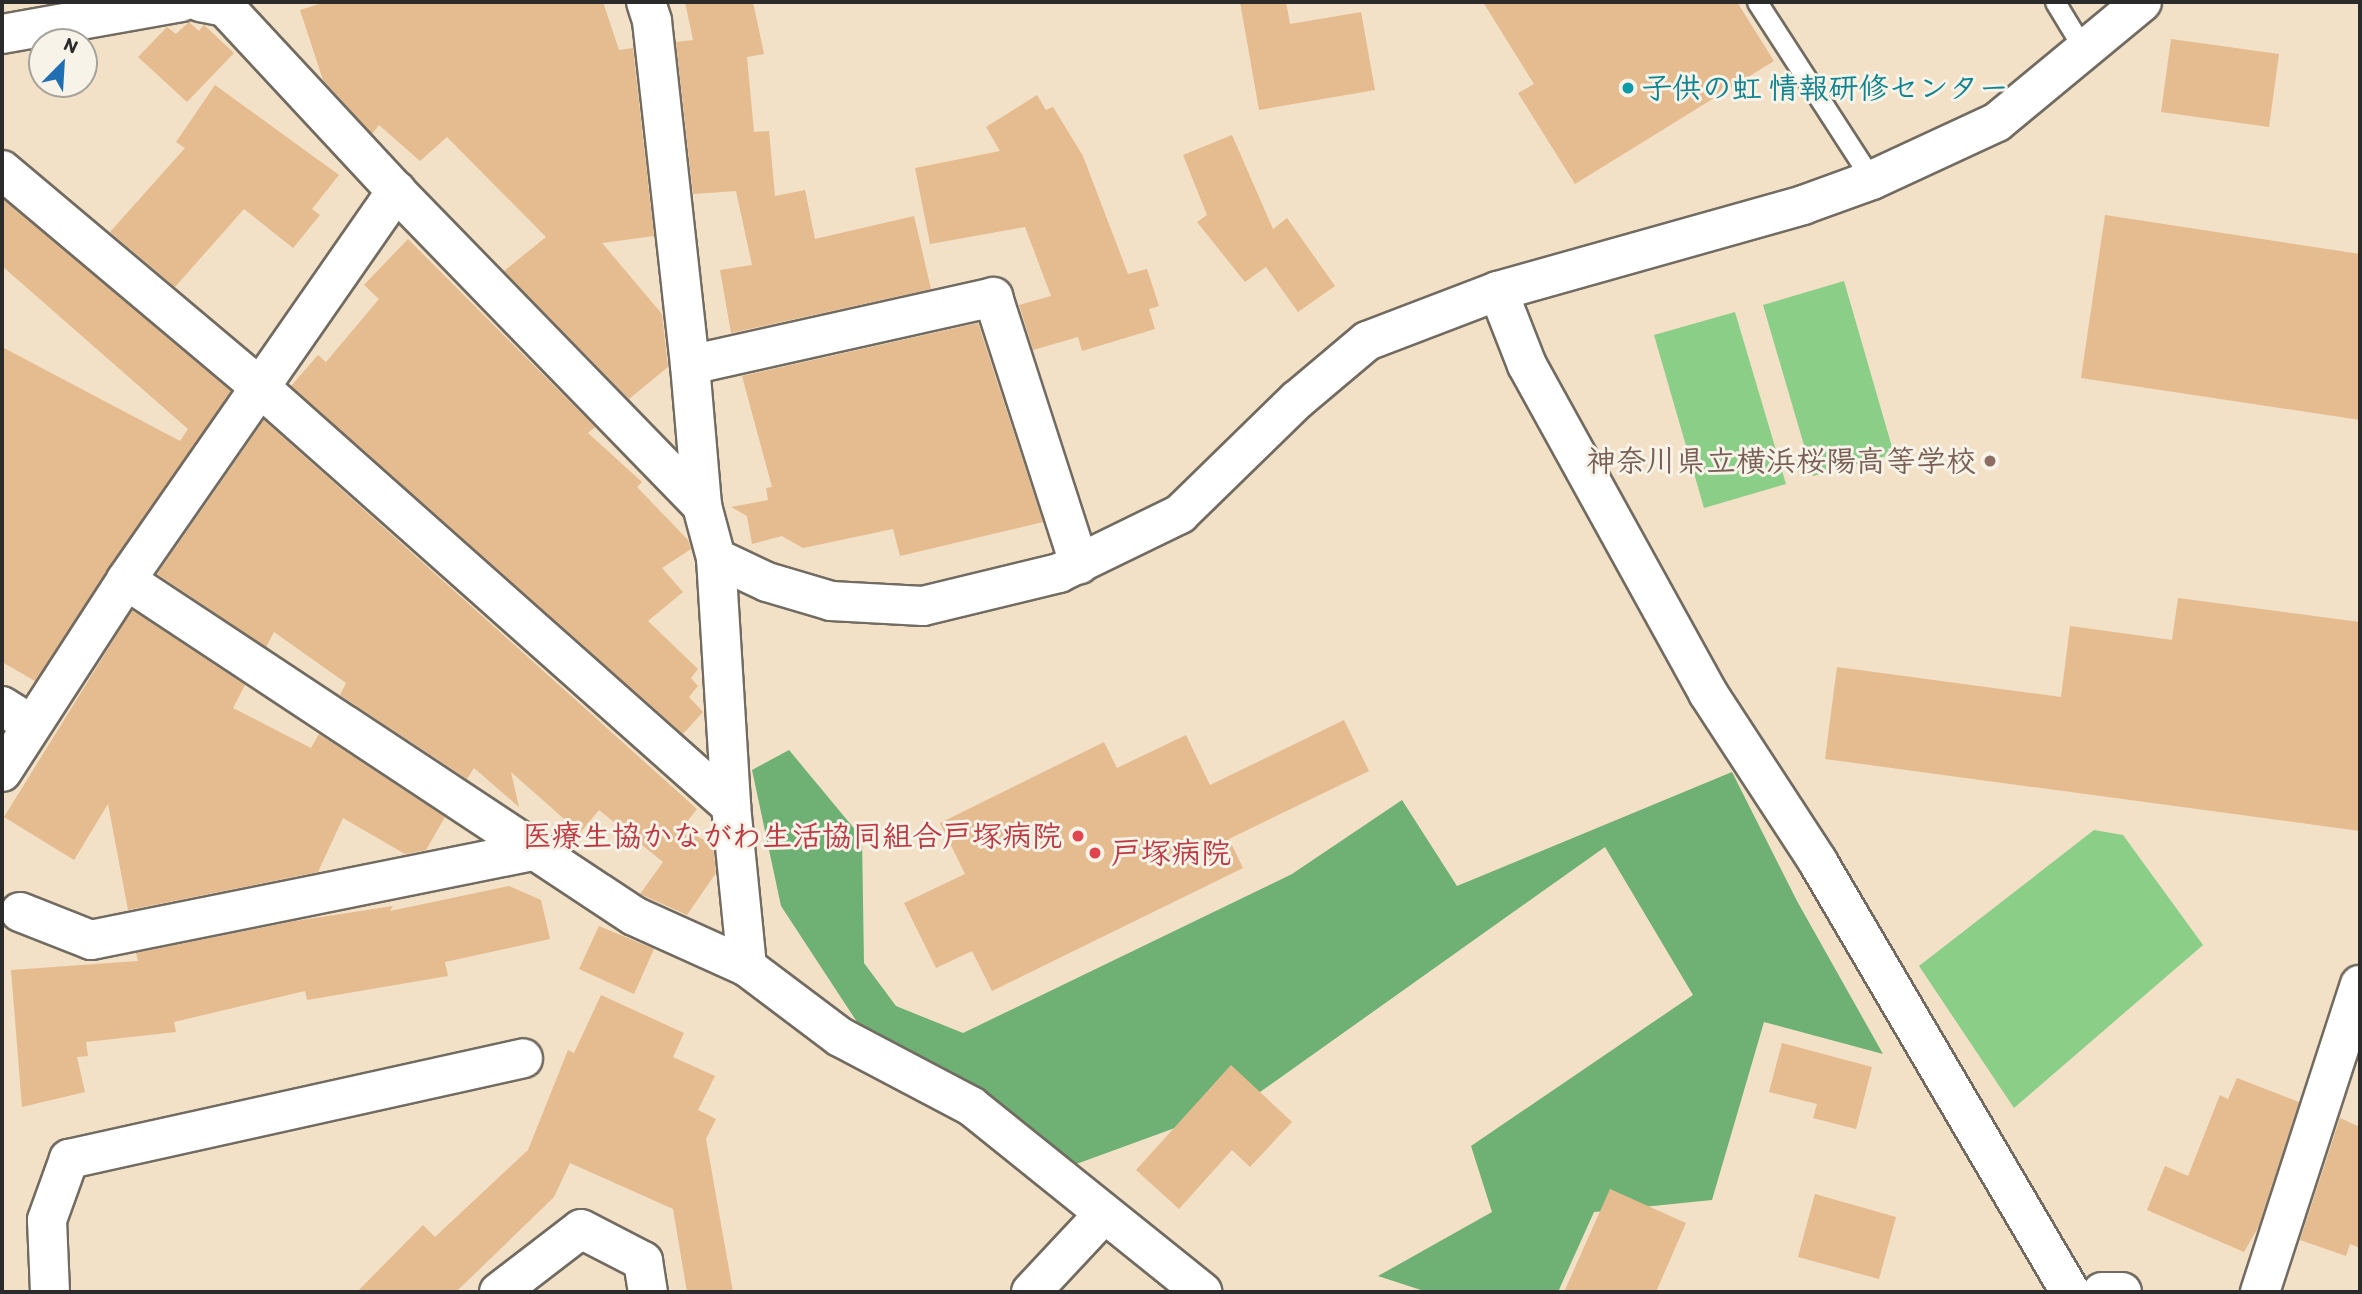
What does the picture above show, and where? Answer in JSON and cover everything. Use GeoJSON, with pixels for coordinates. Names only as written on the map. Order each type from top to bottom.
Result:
{"type":"FeatureCollection","features":[{"type":"Feature","properties":{"kind":"street"},"geometry":{"type":"LineString","coordinates":[[2,34],[181,2]]}},
{"type":"Feature","properties":{"kind":"street"},"geometry":{"type":"LineString","coordinates":[[646,2],[652,21],[690,365],[702,506],[716,558],[731,806],[747,967]]}},
{"type":"Feature","properties":{"kind":"street"},"geometry":{"type":"LineString","coordinates":[[716,558],[767,582],[831,601],[923,606],[1079,564],[1180,514],[1297,400],[1367,341],[1498,291],[1803,205],[1872,180],[1997,122],[2086,52],[2142,2]]}},
{"type":"Feature","properties":{"kind":"street"},"geometry":{"type":"LineString","coordinates":[[224,4],[396,191],[702,506]]}},
{"type":"Feature","properties":{"kind":"street"},"geometry":{"type":"LineString","coordinates":[[2,170],[262,389],[731,806]]}},
{"type":"Feature","properties":{"kind":"street"},"geometry":{"type":"LineString","coordinates":[[2,772],[16,715],[126,580],[262,389],[396,191]]}},
{"type":"Feature","properties":{"kind":"street"},"geometry":{"type":"LineString","coordinates":[[1498,291],[1527,365],[1708,693],[1818,862],[2070,1292]]}},
{"type":"Feature","properties":{"kind":"street"},"geometry":{"type":"LineString","coordinates":[[690,365],[993,297],[1079,564]]}},
{"type":"Feature","properties":{"kind":"street"},"geometry":{"type":"LineString","coordinates":[[126,580],[532,851],[635,916],[747,967],[841,1037],[971,1106],[1102,1216],[1202,1292]]}},
{"type":"Feature","properties":{"kind":"street"},"geometry":{"type":"LineString","coordinates":[[20,912],[91,940],[532,851]]}},
{"type":"Feature","properties":{"kind":"street"},"geometry":{"type":"LineString","coordinates":[[2260,1292],[2360,985]]}},
{"type":"Feature","properties":{"kind":"street"},"geometry":{"type":"LineString","coordinates":[[50,1292],[47,1220],[69,1159],[523,1058]]}},
{"type":"Feature","properties":{"kind":"street"},"geometry":{"type":"LineString","coordinates":[[1031,1292],[1102,1216]]}},
{"type":"Feature","properties":{"kind":"street"},"geometry":{"type":"LineString","coordinates":[[499,1292],[581,1229],[643,1261],[648,1292]]}},
{"type":"Feature","properties":{"kind":"street"},"geometry":{"type":"LineString","coordinates":[[2102,1292],[2122,1292]]}},
{"type":"Feature","properties":{"kind":"lane"},"geometry":{"type":"LineString","coordinates":[[1757,2],[1872,180]]}},
{"type":"Feature","properties":{"kind":"lane"},"geometry":{"type":"LineString","coordinates":[[2055,2],[2086,52]]}},
{"type":"Feature","properties":{"kind":"green space"},"geometry":{"type":"Polygon","coordinates":[[[1844,281],[1894,454],[1813,476],[1763,305],[1844,281]]]}},
{"type":"Feature","properties":{"kind":"green space"},"geometry":{"type":"Polygon","coordinates":[[[1735,312],[1786,484],[1704,508],[1654,335],[1735,312]]]}},
{"type":"Feature","properties":{"kind":"green space"},"geometry":{"type":"Polygon","coordinates":[[[789,750],[862,838],[864,963],[896,1006],[963,1033],[1292,874],[1402,800],[1457,886],[1732,772],[1797,901],[1883,1054],[1764,1022],[1712,1200],[1594,1212],[1558,1292],[1427,1292],[1378,1276],[1492,1212],[1471,1146],[1693,995],[1605,847],[1246,1102],[1049,1174],[859,1025],[781,906],[752,770],[789,750]]]}},
{"type":"Feature","properties":{"kind":"green space"},"geometry":{"type":"Polygon","coordinates":[[[2094,830],[2123,835],[2203,945],[2014,1108],[1919,966],[2094,830]]]}},
{"type":"Feature","properties":{"kind":"building"},"geometry":{"type":"Polygon","coordinates":[[[325,2],[603,2],[619,50],[633,48],[654,236],[602,243],[662,314],[668,367],[629,399],[504,271],[546,237],[447,137],[420,161],[379,125],[372,134],[323,80],[300,10],[325,2]]]}},
{"type":"Feature","properties":{"kind":"building"},"geometry":{"type":"Polygon","coordinates":[[[685,2],[753,2],[764,54],[747,57],[754,132],[769,131],[775,196],[805,190],[815,239],[914,216],[931,289],[731,333],[720,270],[752,265],[736,191],[693,194],[676,42],[693,40],[685,2]]]}},
{"type":"Feature","properties":{"kind":"building"},"geometry":{"type":"Polygon","coordinates":[[[1240,2],[1286,2],[1290,24],[1361,12],[1375,90],[1259,110],[1240,2]]]}},
{"type":"Feature","properties":{"kind":"building","name":"子供の虹 情報研修センター"},"geometry":{"type":"Polygon","coordinates":[[[1483,2],[1737,2],[1774,61],[1575,184],[1518,93],[1534,84],[1483,2]]]}},
{"type":"Feature","properties":{"kind":"building"},"geometry":{"type":"Polygon","coordinates":[[[189,22],[199,31],[204,25],[234,53],[187,102],[138,57],[167,27],[176,34],[189,22]]]}},
{"type":"Feature","properties":{"kind":"building"},"geometry":{"type":"Polygon","coordinates":[[[2171,39],[2279,54],[2269,127],[2161,112],[2171,39]]]}},
{"type":"Feature","properties":{"kind":"building"},"geometry":{"type":"Polygon","coordinates":[[[215,85],[339,175],[312,209],[320,215],[293,248],[244,209],[175,287],[110,232],[185,148],[176,142],[215,85]]]}},
{"type":"Feature","properties":{"kind":"building"},"geometry":{"type":"Polygon","coordinates":[[[1037,95],[1046,110],[1053,107],[1083,156],[1128,274],[1147,269],[1159,306],[1149,309],[1155,329],[1082,351],[1078,337],[1033,350],[1019,305],[1051,296],[1025,227],[930,244],[915,168],[1000,151],[986,127],[1037,95]]]}},
{"type":"Feature","properties":{"kind":"building"},"geometry":{"type":"Polygon","coordinates":[[[1232,135],[1273,229],[1287,218],[1335,286],[1298,312],[1266,267],[1245,282],[1197,222],[1207,215],[1183,155],[1232,135]]]}},
{"type":"Feature","properties":{"kind":"building"},"geometry":{"type":"Polygon","coordinates":[[[2,198],[231,391],[35,681],[2,662],[2,347],[180,441],[188,429],[2,266],[2,198]]]}},
{"type":"Feature","properties":{"kind":"building"},"geometry":{"type":"Polygon","coordinates":[[[2105,215],[2360,254],[2360,420],[2081,378],[2105,215]]]}},
{"type":"Feature","properties":{"kind":"building"},"geometry":{"type":"Polygon","coordinates":[[[408,239],[595,427],[588,433],[642,482],[637,487],[688,540],[691,549],[662,568],[683,592],[648,621],[698,669],[691,678],[698,686],[689,697],[703,712],[683,734],[291,386],[318,355],[326,362],[379,299],[364,285],[408,239]]]}},
{"type":"Feature","properties":{"kind":"building"},"geometry":{"type":"Polygon","coordinates":[[[978,323],[1043,522],[900,556],[893,529],[803,548],[782,536],[752,544],[747,516],[731,507],[768,500],[766,488],[772,487],[742,376],[978,323]]]}},
{"type":"Feature","properties":{"kind":"building"},"geometry":{"type":"Polygon","coordinates":[[[264,420],[697,809],[682,828],[713,845],[716,873],[687,915],[640,894],[663,862],[599,810],[580,833],[511,772],[519,807],[474,768],[467,779],[340,695],[346,683],[274,632],[266,647],[157,574],[264,420]]]}},
{"type":"Feature","properties":{"kind":"building"},"geometry":{"type":"Polygon","coordinates":[[[2178,598],[2360,622],[2360,831],[1825,759],[1837,667],[2061,697],[2070,626],[2172,640],[2178,598]]]}},
{"type":"Feature","properties":{"kind":"building"},"geometry":{"type":"Polygon","coordinates":[[[132,610],[245,685],[233,708],[311,748],[319,734],[445,817],[426,850],[405,854],[343,818],[318,872],[128,910],[108,804],[74,860],[4,817],[132,610]]]}},
{"type":"Feature","properties":{"kind":"building","name":"戸塚病院"},"geometry":{"type":"Polygon","coordinates":[[[1344,720],[1369,771],[1229,839],[1243,868],[992,991],[972,951],[936,968],[904,903],[965,874],[940,823],[1104,742],[1117,768],[1186,735],[1210,785],[1344,720]]]}},
{"type":"Feature","properties":{"kind":"building"},"geometry":{"type":"Polygon","coordinates":[[[509,886],[541,900],[550,939],[445,962],[448,976],[307,1000],[305,991],[174,1022],[176,1032],[86,1042],[88,1056],[77,1057],[85,1092],[22,1107],[11,970],[138,961],[136,953],[295,921],[393,906],[390,911],[509,886]]]}},
{"type":"Feature","properties":{"kind":"building"},"geometry":{"type":"Polygon","coordinates":[[[599,926],[654,949],[634,994],[579,969],[599,926]]]}},
{"type":"Feature","properties":{"kind":"building"},"geometry":{"type":"Polygon","coordinates":[[[601,995],[684,1033],[673,1057],[715,1076],[698,1110],[716,1119],[706,1139],[733,1292],[687,1292],[673,1209],[570,1163],[554,1197],[456,1292],[357,1292],[423,1225],[435,1237],[528,1150],[568,1050],[574,1053],[601,995]]]}},
{"type":"Feature","properties":{"kind":"building"},"geometry":{"type":"Polygon","coordinates":[[[1782,1043],[1872,1067],[1856,1129],[1813,1118],[1817,1104],[1769,1092],[1782,1043]]]}},
{"type":"Feature","properties":{"kind":"building"},"geometry":{"type":"Polygon","coordinates":[[[1231,1065],[1292,1122],[1250,1167],[1232,1150],[1179,1209],[1136,1170],[1231,1065]]]}},
{"type":"Feature","properties":{"kind":"building"},"geometry":{"type":"Polygon","coordinates":[[[2237,1078],[2299,1102],[2259,1226],[2244,1252],[2147,1210],[2165,1166],[2188,1176],[2220,1095],[2228,1099],[2237,1078]]]}},
{"type":"Feature","properties":{"kind":"building"},"geometry":{"type":"Polygon","coordinates":[[[2340,1118],[2360,1127],[2360,1248],[2350,1244],[2346,1256],[2300,1240],[2340,1118]]]}},
{"type":"Feature","properties":{"kind":"building"},"geometry":{"type":"Polygon","coordinates":[[[1610,1189],[1686,1223],[1656,1292],[1564,1292],[1610,1189]]]}},
{"type":"Feature","properties":{"kind":"building"},"geometry":{"type":"Polygon","coordinates":[[[1815,1194],[1896,1217],[1879,1279],[1798,1257],[1815,1194]]]}},
{"type":"Feature","properties":{"kind":"place","name":"子供の虹 情報研修センター"},"geometry":{"type":"Point","coordinates":[1628,88]}},
{"type":"Feature","properties":{"kind":"place","name":"神奈川県立横浜桜陽高等学校"},"geometry":{"type":"Point","coordinates":[1990,461]}},
{"type":"Feature","properties":{"kind":"place","name":"医療生協かながわ生活協同組合戸塚病院"},"geometry":{"type":"Point","coordinates":[1078,836]}},
{"type":"Feature","properties":{"kind":"place","name":"戸塚病院"},"geometry":{"type":"Point","coordinates":[1095,853]}}]}
